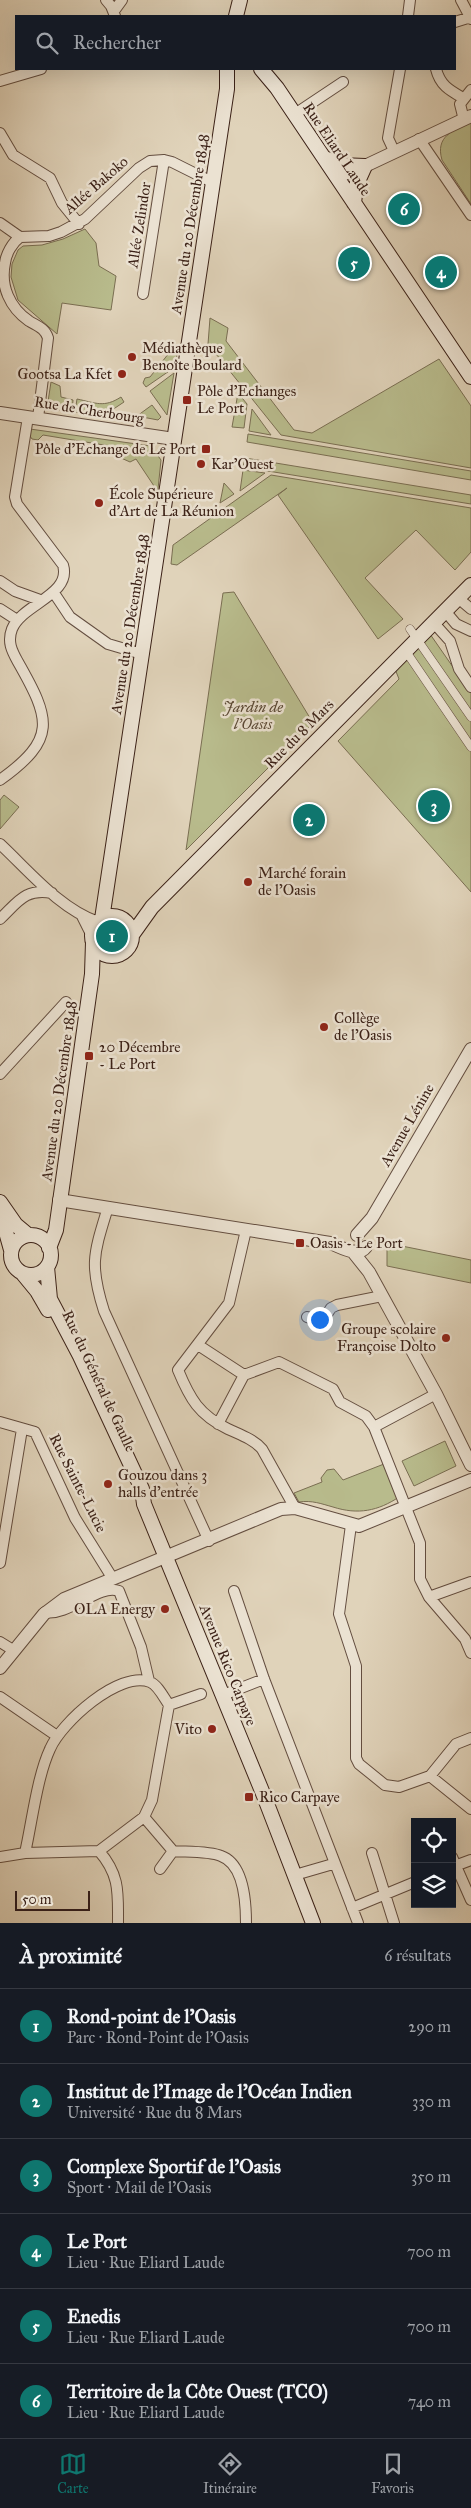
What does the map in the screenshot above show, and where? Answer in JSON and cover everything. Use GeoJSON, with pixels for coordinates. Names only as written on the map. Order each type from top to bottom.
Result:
{"type":"FeatureCollection","features":[{"type":"Feature","properties":{"kind":"main road"},"geometry":{"type":"LineString","coordinates":[[227,70],[227,89]]}},
{"type":"Feature","properties":{"kind":"main road"},"geometry":{"type":"LineString","coordinates":[[227,89],[236,70]]}},
{"type":"Feature","properties":{"kind":"main road","name":"Rue Eliard Laude"},"geometry":{"type":"LineString","coordinates":[[262,70],[278,88],[471,377]]}},
{"type":"Feature","properties":{"kind":"main road","name":"Rue Eliard Laude"},"geometry":{"type":"LineString","coordinates":[[271,70],[278,88]]}},
{"type":"Feature","properties":{"kind":"main road","name":"Avenue du 20 Décembre 1848"},"geometry":{"type":"LineString","coordinates":[[109,919],[106,898],[107,880],[227,89]]}},
{"type":"Feature","properties":{"kind":"main road"},"geometry":{"type":"LineString","coordinates":[[324,158],[335,163],[358,166]]}},
{"type":"Feature","properties":{"kind":"main road"},"geometry":{"type":"LineString","coordinates":[[337,176],[342,167],[358,166]]}},
{"type":"Feature","properties":{"kind":"main road"},"geometry":{"type":"LineString","coordinates":[[354,202],[358,166]]}},
{"type":"Feature","properties":{"kind":"main road","name":"Rue du 8 Mars"},"geometry":{"type":"LineString","coordinates":[[132,935],[152,907],[405,650],[413,634],[433,622],[471,585]]}},
{"type":"Feature","properties":{"kind":"main road","name":"Rue du 8 Mars"},"geometry":{"type":"LineString","coordinates":[[109,919],[141,914],[152,907]]}},
{"type":"Feature","properties":{"kind":"main road"},"geometry":{"type":"LineString","coordinates":[[92,974],[100,961],[110,955],[122,953],[127,949],[132,935],[130,926],[109,919],[93,940],[99,951],[110,955]]}},
{"type":"Feature","properties":{"kind":"main road","name":"Avenue du 20 Décembre 1848"},"geometry":{"type":"LineString","coordinates":[[49,1248],[56,1230],[92,974],[93,940]]}},
{"type":"Feature","properties":{"kind":"main road"},"geometry":{"type":"LineString","coordinates":[[0,1202],[16,1225],[43,1240],[49,1248],[50,1261],[47,1266],[34,1275],[23,1274],[13,1264],[0,1210]]}},
{"type":"Feature","properties":{"kind":"main road"},"geometry":{"type":"LineString","coordinates":[[11,1250],[15,1243],[49,1225],[58,1207]]}},
{"type":"Feature","properties":{"kind":"main road","name":"Rue du Général de Gaulle"},"geometry":{"type":"LineString","coordinates":[[47,1266],[50,1299],[110,1420]]}},
{"type":"Feature","properties":{"kind":"main road","name":"Rue du Général de Gaulle"},"geometry":{"type":"LineString","coordinates":[[23,1274],[37,1291],[49,1313],[133,1493],[144,1504]]}},
{"type":"Feature","properties":{"kind":"main road","name":"Avenue Rico Carpaye"},"geometry":{"type":"LineString","coordinates":[[110,1420],[142,1489],[144,1504],[223,1695],[313,1923]]}},
{"type":"Feature","properties":{"kind":"street"},"geometry":{"type":"LineString","coordinates":[[106,0],[114,14]]}},
{"type":"Feature","properties":{"kind":"street"},"geometry":{"type":"LineString","coordinates":[[114,14],[122,0]]}},
{"type":"Feature","properties":{"kind":"street"},"geometry":{"type":"LineString","coordinates":[[408,15],[410,0]]}},
{"type":"Feature","properties":{"kind":"street"},"geometry":{"type":"LineString","coordinates":[[456,22],[471,18],[461,0]]}},
{"type":"Feature","properties":{"kind":"street"},"geometry":{"type":"LineString","coordinates":[[0,81],[38,70]]}},
{"type":"Feature","properties":{"kind":"street"},"geometry":{"type":"LineString","coordinates":[[394,151],[388,138],[400,70]]}},
{"type":"Feature","properties":{"kind":"street"},"geometry":{"type":"LineString","coordinates":[[358,166],[467,118],[460,104],[467,94],[443,85],[436,70]]}},
{"type":"Feature","properties":{"kind":"street"},"geometry":{"type":"LineString","coordinates":[[295,114],[343,82]]}},
{"type":"Feature","properties":{"kind":"street"},"geometry":{"type":"LineString","coordinates":[[0,133],[13,155],[50,178],[62,203],[79,224]]}},
{"type":"Feature","properties":{"kind":"street"},"geometry":{"type":"LineString","coordinates":[[419,139],[471,215]]}},
{"type":"Feature","properties":{"kind":"street"},"geometry":{"type":"LineString","coordinates":[[164,160],[212,182]]}},
{"type":"Feature","properties":{"kind":"street","name":"Allée Bakoko"},"geometry":{"type":"LineString","coordinates":[[20,237],[49,236],[79,224],[139,168],[150,161],[164,160]]}},
{"type":"Feature","properties":{"kind":"street","name":"Allée Zelindor"},"geometry":{"type":"LineString","coordinates":[[143,294],[164,160]]}},
{"type":"Feature","properties":{"kind":"street"},"geometry":{"type":"LineString","coordinates":[[0,223],[20,237],[12,245],[5,261],[6,290],[17,310],[47,333],[48,350],[15,497],[22,512],[63,565],[64,579],[54,593],[40,600],[17,620],[10,636],[10,648],[40,711],[43,730],[42,739],[32,755],[0,780]]}},
{"type":"Feature","properties":{"kind":"street","name":"Rue de Cherbourg"},"geometry":{"type":"LineString","coordinates":[[0,413],[174,440]]}},
{"type":"Feature","properties":{"kind":"street"},"geometry":{"type":"LineString","coordinates":[[0,582],[15,591],[40,600]]}},
{"type":"Feature","properties":{"kind":"street"},"geometry":{"type":"LineString","coordinates":[[54,593],[70,617],[108,644],[142,654]]}},
{"type":"Feature","properties":{"kind":"street"},"geometry":{"type":"LineString","coordinates":[[458,598],[471,609]]}},
{"type":"Feature","properties":{"kind":"street"},"geometry":{"type":"LineString","coordinates":[[0,608],[17,620]]}},
{"type":"Feature","properties":{"kind":"street"},"geometry":{"type":"LineString","coordinates":[[445,611],[456,624],[471,630]]}},
{"type":"Feature","properties":{"kind":"street"},"geometry":{"type":"LineString","coordinates":[[433,622],[450,641],[456,664],[471,687]]}},
{"type":"Feature","properties":{"kind":"street"},"geometry":{"type":"LineString","coordinates":[[413,634],[471,717]]}},
{"type":"Feature","properties":{"kind":"street"},"geometry":{"type":"LineString","coordinates":[[405,650],[471,747]]}},
{"type":"Feature","properties":{"kind":"street"},"geometry":{"type":"LineString","coordinates":[[0,844],[52,893],[82,916],[93,940]]}},
{"type":"Feature","properties":{"kind":"street"},"geometry":{"type":"LineString","coordinates":[[0,919],[29,892],[52,893]]}},
{"type":"Feature","properties":{"kind":"street"},"geometry":{"type":"LineString","coordinates":[[82,916],[109,919]]}},
{"type":"Feature","properties":{"kind":"street"},"geometry":{"type":"LineString","coordinates":[[0,1074],[66,1002]]}},
{"type":"Feature","properties":{"kind":"street","name":"Avenue Lénine"},"geometry":{"type":"LineString","coordinates":[[357,1244],[471,1049]]}},
{"type":"Feature","properties":{"kind":"street"},"geometry":{"type":"LineString","coordinates":[[58,1207],[108,1207],[330,1243],[357,1244],[369,1272],[436,1394],[471,1465]]}},
{"type":"Feature","properties":{"kind":"street"},"geometry":{"type":"LineString","coordinates":[[108,1207],[94,1254],[95,1284],[104,1311],[209,1541]]}},
{"type":"Feature","properties":{"kind":"street"},"geometry":{"type":"LineString","coordinates":[[246,1230],[228,1303],[198,1346],[178,1370],[196,1406],[218,1424],[255,1441],[262,1449],[295,1508]]}},
{"type":"Feature","properties":{"kind":"street"},"geometry":{"type":"LineString","coordinates":[[307,1317],[322,1322],[331,1308],[337,1305],[382,1296]]}},
{"type":"Feature","properties":{"kind":"street"},"geometry":{"type":"LineString","coordinates":[[198,1346],[244,1375]]}},
{"type":"Feature","properties":{"kind":"street"},"geometry":{"type":"LineString","coordinates":[[218,1424],[244,1375],[279,1362],[333,1389],[340,1402],[366,1416],[374,1427],[420,1543],[420,1579],[430,1597],[464,1638],[471,1653]]}},
{"type":"Feature","properties":{"kind":"street"},"geometry":{"type":"LineString","coordinates":[[374,1427],[436,1394]]}},
{"type":"Feature","properties":{"kind":"street","name":"Rue Sainte-Lucie"},"geometry":{"type":"LineString","coordinates":[[0,1422],[35,1432],[75,1518],[113,1578]]}},
{"type":"Feature","properties":{"kind":"street"},"geometry":{"type":"LineString","coordinates":[[0,1563],[22,1429]]}},
{"type":"Feature","properties":{"kind":"street"},"geometry":{"type":"LineString","coordinates":[[0,1668],[45,1612],[64,1599],[209,1541],[281,1509],[295,1508],[351,1525],[366,1524],[471,1480]]}},
{"type":"Feature","properties":{"kind":"street"},"geometry":{"type":"LineString","coordinates":[[351,1525],[339,1614],[356,1666],[356,1758],[359,1764],[385,1785],[399,1787],[430,1776],[456,1744],[471,1738]]}},
{"type":"Feature","properties":{"kind":"street"},"geometry":{"type":"LineString","coordinates":[[430,1597],[471,1582]]}},
{"type":"Feature","properties":{"kind":"street"},"geometry":{"type":"LineString","coordinates":[[45,1612],[57,1612],[108,1590],[118,1591],[141,1647],[149,1681]]}},
{"type":"Feature","properties":{"kind":"street"},"geometry":{"type":"LineString","coordinates":[[234,1591],[264,1679],[333,1864],[358,1923]]}},
{"type":"Feature","properties":{"kind":"street"},"geometry":{"type":"LineString","coordinates":[[0,1642],[13,1650]]}},
{"type":"Feature","properties":{"kind":"street"},"geometry":{"type":"LineString","coordinates":[[223,1695],[264,1679]]}},
{"type":"Feature","properties":{"kind":"street"},"geometry":{"type":"LineString","coordinates":[[0,1857],[25,1853],[99,1851],[144,1817],[152,1800],[169,1705],[154,1684],[149,1681],[136,1681],[104,1693],[88,1704],[57,1736],[45,1762],[25,1853]]}},
{"type":"Feature","properties":{"kind":"street"},"geometry":{"type":"LineString","coordinates":[[169,1705],[201,1694]]}},
{"type":"Feature","properties":{"kind":"street"},"geometry":{"type":"LineString","coordinates":[[0,1697],[57,1736]]}},
{"type":"Feature","properties":{"kind":"street"},"geometry":{"type":"LineString","coordinates":[[430,1776],[471,1809]]}},
{"type":"Feature","properties":{"kind":"street"},"geometry":{"type":"LineString","coordinates":[[144,1817],[173,1851],[222,1856],[233,1866],[246,1895],[246,1923]]}},
{"type":"Feature","properties":{"kind":"street"},"geometry":{"type":"LineString","coordinates":[[99,1851],[111,1865],[116,1880],[118,1923]]}},
{"type":"Feature","properties":{"kind":"street"},"geometry":{"type":"LineString","coordinates":[[160,1869],[173,1851]]}},
{"type":"Feature","properties":{"kind":"street"},"geometry":{"type":"LineString","coordinates":[[372,1853],[394,1923]]}},
{"type":"Feature","properties":{"kind":"street"},"geometry":{"type":"LineString","coordinates":[[456,1862],[471,1860]]}},
{"type":"Feature","properties":{"kind":"street"},"geometry":{"type":"LineString","coordinates":[[295,1875],[333,1864]]}},
{"type":"Feature","properties":{"kind":"street"},"geometry":{"type":"LineString","coordinates":[[456,1869],[471,1900]]}},
{"type":"Feature","properties":{"kind":"street"},"geometry":{"type":"LineString","coordinates":[[352,1908],[411,1884]]}},
{"type":"Feature","properties":{"kind":"green space"},"geometry":{"type":"Polygon","coordinates":[[[471,121],[471,204],[442,160],[440,152],[443,140],[447,135],[471,121]]]}},
{"type":"Feature","properties":{"kind":"green space"},"geometry":{"type":"Polygon","coordinates":[[[85,229],[96,243],[99,266],[116,276],[111,310],[62,303],[57,334],[18,300],[11,277],[12,264],[18,250],[23,246],[42,245],[63,239],[85,229]]]}},
{"type":"Feature","properties":{"kind":"green space"},"geometry":{"type":"Polygon","coordinates":[[[210,318],[228,328],[226,341],[294,430],[312,433],[439,359],[471,406],[471,468],[281,435],[208,344],[210,318]]]}},
{"type":"Feature","properties":{"kind":"green space"},"geometry":{"type":"Polygon","coordinates":[[[169,353],[177,354],[175,367],[146,387],[143,383],[145,378],[150,377],[169,353]]]}},
{"type":"Feature","properties":{"kind":"green space"},"geometry":{"type":"Polygon","coordinates":[[[174,373],[167,415],[150,391],[174,373]]]}},
{"type":"Feature","properties":{"kind":"green space"},"geometry":{"type":"Polygon","coordinates":[[[51,382],[60,386],[61,397],[73,400],[72,412],[47,408],[51,382]]]}},
{"type":"Feature","properties":{"kind":"green space"},"geometry":{"type":"Polygon","coordinates":[[[238,393],[247,404],[244,428],[232,427],[238,393]]]}},
{"type":"Feature","properties":{"kind":"green space"},"geometry":{"type":"Polygon","coordinates":[[[121,397],[124,402],[103,416],[75,412],[77,399],[105,404],[121,397]]]}},
{"type":"Feature","properties":{"kind":"green space"},"geometry":{"type":"Polygon","coordinates":[[[152,405],[161,417],[158,420],[137,416],[152,405]]]}},
{"type":"Feature","properties":{"kind":"green space"},"geometry":{"type":"Polygon","coordinates":[[[252,409],[271,435],[249,431],[252,409]]]}},
{"type":"Feature","properties":{"kind":"green space"},"geometry":{"type":"Polygon","coordinates":[[[30,429],[151,446],[161,460],[157,499],[151,496],[154,486],[136,459],[130,462],[110,453],[116,447],[43,435],[38,440],[32,439],[30,429]]]}},
{"type":"Feature","properties":{"kind":"green space"},"geometry":{"type":"Polygon","coordinates":[[[248,434],[471,471],[471,480],[247,442],[248,434]]]}},
{"type":"Feature","properties":{"kind":"green space"},"geometry":{"type":"Polygon","coordinates":[[[245,458],[471,495],[471,504],[243,467],[245,458]]]}},
{"type":"Feature","properties":{"kind":"green space"},"geometry":{"type":"Polygon","coordinates":[[[243,470],[265,473],[240,491],[243,470]]]}},
{"type":"Feature","properties":{"kind":"green space"},"geometry":{"type":"Polygon","coordinates":[[[271,475],[471,508],[471,552],[455,570],[416,530],[365,578],[403,619],[378,639],[278,495],[287,488],[177,565],[171,564],[173,545],[271,475]]]}},
{"type":"Feature","properties":{"kind":"green space"},"geometry":{"type":"Polygon","coordinates":[[[224,483],[234,494],[220,503],[224,483]]]}},
{"type":"Feature","properties":{"kind":"green space","name":"Jardin de l'Oasis"},"geometry":{"type":"Polygon","coordinates":[[[234,592],[313,723],[186,850],[223,593],[234,592]]]}},
{"type":"Feature","properties":{"kind":"green space"},"geometry":{"type":"Polygon","coordinates":[[[430,634],[471,693],[471,892],[338,741],[399,679],[395,669],[430,634]]]}},
{"type":"Feature","properties":{"kind":"green space"},"geometry":{"type":"Polygon","coordinates":[[[4,795],[19,807],[0,829],[0,800],[4,795]]]}},
{"type":"Feature","properties":{"kind":"green space"},"geometry":{"type":"Polygon","coordinates":[[[113,917],[127,922],[132,936],[127,950],[113,955],[99,950],[94,936],[99,922],[113,917]]]}},
{"type":"Feature","properties":{"kind":"green space"},"geometry":{"type":"Polygon","coordinates":[[[387,1243],[471,1260],[471,1283],[387,1266],[387,1243]]]}},
{"type":"Feature","properties":{"kind":"green space"},"geometry":{"type":"Polygon","coordinates":[[[445,1441],[456,1466],[414,1486],[402,1461],[445,1441]]]}},
{"type":"Feature","properties":{"kind":"green space"},"geometry":{"type":"Polygon","coordinates":[[[384,1464],[399,1497],[383,1506],[368,1510],[351,1511],[313,1502],[299,1502],[294,1493],[322,1482],[321,1478],[327,1470],[334,1469],[343,1480],[384,1464]]]}},
{"type":"Feature","properties":{"kind":"place","name":"Territoire de la Côte Ouest (TCO)"},"geometry":{"type":"Point","coordinates":[404,209]}},
{"type":"Feature","properties":{"kind":"place","name":"Enedis"},"geometry":{"type":"Point","coordinates":[354,263]}},
{"type":"Feature","properties":{"kind":"place","name":"Le Port"},"geometry":{"type":"Point","coordinates":[441,272]}},
{"type":"Feature","properties":{"kind":"place","name":"Médiathèque Benoîte Boulard"},"geometry":{"type":"Point","coordinates":[132,357]}},
{"type":"Feature","properties":{"kind":"place","name":"Gootsa La Kfet"},"geometry":{"type":"Point","coordinates":[122,374]}},
{"type":"Feature","properties":{"kind":"place","name":"Pôle d'Echanges Le Port"},"geometry":{"type":"Point","coordinates":[187,400]}},
{"type":"Feature","properties":{"kind":"place","name":"Pôle d'Echange de Le Port"},"geometry":{"type":"Point","coordinates":[206,449]}},
{"type":"Feature","properties":{"kind":"place","name":"Kar'Ouest"},"geometry":{"type":"Point","coordinates":[201,464]}},
{"type":"Feature","properties":{"kind":"place","name":"École Supérieure d'Art de La Réunion"},"geometry":{"type":"Point","coordinates":[99,503]}},
{"type":"Feature","properties":{"kind":"place","name":"Complexe Sportif de l'Oasis"},"geometry":{"type":"Point","coordinates":[434,806]}},
{"type":"Feature","properties":{"kind":"place","name":"Institut de l'Image de l'Océan Indien"},"geometry":{"type":"Point","coordinates":[309,820]}},
{"type":"Feature","properties":{"kind":"place","name":"Marché forain de l'Oasis"},"geometry":{"type":"Point","coordinates":[248,882]}},
{"type":"Feature","properties":{"kind":"place","name":"Rond-point de l'Oasis"},"geometry":{"type":"Point","coordinates":[112,936]}},
{"type":"Feature","properties":{"kind":"place","name":"Collège de l'Oasis"},"geometry":{"type":"Point","coordinates":[324,1027]}},
{"type":"Feature","properties":{"kind":"place","name":"20 Décembre - Le Port"},"geometry":{"type":"Point","coordinates":[89,1056]}},
{"type":"Feature","properties":{"kind":"place","name":"Oasis - Le Port"},"geometry":{"type":"Point","coordinates":[300,1243]}},
{"type":"Feature","properties":{"kind":"place","name":"Groupe scolaire Françoise Dolto"},"geometry":{"type":"Point","coordinates":[446,1338]}},
{"type":"Feature","properties":{"kind":"place","name":"Gouzou dans 3 halls d'entrée"},"geometry":{"type":"Point","coordinates":[108,1484]}},
{"type":"Feature","properties":{"kind":"place","name":"OLA Energy"},"geometry":{"type":"Point","coordinates":[165,1609]}},
{"type":"Feature","properties":{"kind":"place","name":"Vito"},"geometry":{"type":"Point","coordinates":[212,1729]}},
{"type":"Feature","properties":{"kind":"place","name":"Rico Carpaye"},"geometry":{"type":"Point","coordinates":[249,1797]}}]}
